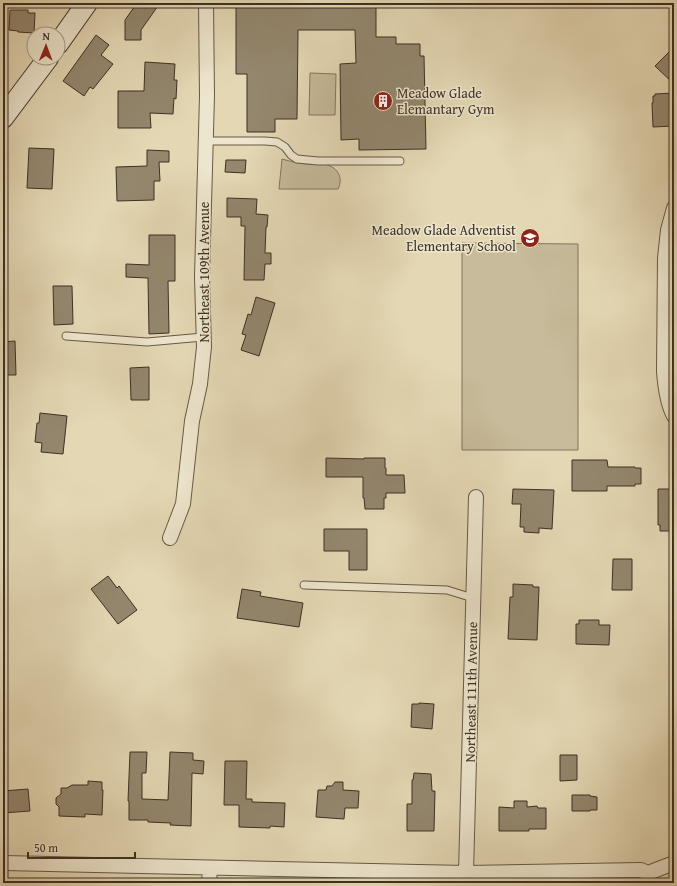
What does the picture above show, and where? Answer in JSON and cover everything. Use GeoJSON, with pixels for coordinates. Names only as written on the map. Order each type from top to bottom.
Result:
{"type":"FeatureCollection","features":[{"type":"Feature","properties":{"kind":"street"},"geometry":{"type":"LineString","coordinates":[[66,33],[87,3]]}},
{"type":"Feature","properties":{"kind":"street","name":"Northeast 109th Avenue"},"geometry":{"type":"LineString","coordinates":[[170,538],[183,504],[192,421],[200,384],[204,346],[202,277],[207,96],[206,3]]}},
{"type":"Feature","properties":{"kind":"street"},"geometry":{"type":"LineString","coordinates":[[3,118],[42,66]]}},
{"type":"Feature","properties":{"kind":"street"},"geometry":{"type":"LineString","coordinates":[[674,208],[668,230],[665,258],[664,371],[669,404],[674,416]]}},
{"type":"Feature","properties":{"kind":"street","name":"Northeast 111th Avenue"},"geometry":{"type":"LineString","coordinates":[[466,873],[476,497]]}},
{"type":"Feature","properties":{"kind":"street"},"geometry":{"type":"LineString","coordinates":[[3,863],[466,873],[641,870],[650,878],[674,863]]}},
{"type":"Feature","properties":{"kind":"street"},"geometry":{"type":"LineString","coordinates":[[209,883],[210,868]]}},
{"type":"Feature","properties":{"kind":"street"},"geometry":{"type":"LineString","coordinates":[[455,883],[466,873]]}},
{"type":"Feature","properties":{"kind":"lane"},"geometry":{"type":"LineString","coordinates":[[206,141],[277,142],[285,147],[291,155],[298,159],[318,161],[400,161]]}},
{"type":"Feature","properties":{"kind":"lane"},"geometry":{"type":"LineString","coordinates":[[66,336],[147,342],[203,338]]}},
{"type":"Feature","properties":{"kind":"lane"},"geometry":{"type":"LineString","coordinates":[[304,585],[448,590],[473,598]]}},
{"type":"Feature","properties":{"kind":"shaded area"},"geometry":{"type":"Polygon","coordinates":[[[310,73],[336,74],[335,115],[309,115],[310,73]]]}},
{"type":"Feature","properties":{"kind":"shaded area"},"geometry":{"type":"Polygon","coordinates":[[[282,159],[301,164],[328,165],[332,167],[340,176],[340,185],[338,189],[279,189],[282,159]]]}},
{"type":"Feature","properties":{"kind":"shaded area"},"geometry":{"type":"Polygon","coordinates":[[[462,243],[578,244],[578,450],[462,450],[462,243]]]}},
{"type":"Feature","properties":{"kind":"building"},"geometry":{"type":"Polygon","coordinates":[[[137,3],[160,3],[141,30],[141,40],[125,40],[125,20],[137,3]]]}},
{"type":"Feature","properties":{"kind":"building"},"geometry":{"type":"Polygon","coordinates":[[[236,3],[376,3],[376,37],[396,37],[396,44],[420,44],[420,56],[424,56],[426,149],[359,150],[359,139],[341,140],[340,64],[356,63],[355,30],[298,30],[297,119],[275,119],[275,132],[247,132],[247,74],[236,74],[236,3]]]}},
{"type":"Feature","properties":{"kind":"building"},"geometry":{"type":"Polygon","coordinates":[[[10,10],[28,10],[28,13],[35,13],[34,26],[26,26],[26,32],[9,30],[10,10]]]}},
{"type":"Feature","properties":{"kind":"building"},"geometry":{"type":"Polygon","coordinates":[[[96,35],[109,45],[101,55],[113,64],[93,89],[90,87],[84,96],[63,81],[96,35]]]}},
{"type":"Feature","properties":{"kind":"building"},"geometry":{"type":"Polygon","coordinates":[[[674,47],[674,84],[655,66],[674,47]]]}},
{"type":"Feature","properties":{"kind":"building"},"geometry":{"type":"Polygon","coordinates":[[[145,62],[175,64],[174,80],[177,80],[176,99],[174,98],[173,114],[150,113],[151,128],[118,128],[118,91],[144,91],[145,62]]]}},
{"type":"Feature","properties":{"kind":"building"},"geometry":{"type":"Polygon","coordinates":[[[674,93],[674,126],[653,127],[653,96],[655,96],[655,94],[674,93]]]}},
{"type":"Feature","properties":{"kind":"building"},"geometry":{"type":"Polygon","coordinates":[[[29,148],[54,149],[52,189],[27,188],[29,148]]]}},
{"type":"Feature","properties":{"kind":"building"},"geometry":{"type":"Polygon","coordinates":[[[147,150],[169,151],[169,162],[159,162],[160,181],[154,181],[154,200],[117,201],[116,167],[147,166],[147,150]]]}},
{"type":"Feature","properties":{"kind":"building"},"geometry":{"type":"Polygon","coordinates":[[[226,160],[246,160],[245,173],[225,172],[226,160]]]}},
{"type":"Feature","properties":{"kind":"building"},"geometry":{"type":"Polygon","coordinates":[[[227,198],[257,199],[256,214],[268,215],[265,253],[271,253],[271,264],[265,264],[264,280],[244,280],[245,226],[241,226],[241,217],[227,217],[227,198]]]}},
{"type":"Feature","properties":{"kind":"building"},"geometry":{"type":"Polygon","coordinates":[[[149,235],[175,235],[175,281],[168,281],[169,333],[149,334],[148,278],[126,277],[126,264],[149,265],[149,235]]]}},
{"type":"Feature","properties":{"kind":"building"},"geometry":{"type":"Polygon","coordinates":[[[53,286],[72,286],[73,324],[54,325],[53,286]]]}},
{"type":"Feature","properties":{"kind":"building"},"geometry":{"type":"Polygon","coordinates":[[[256,297],[275,303],[259,356],[241,350],[246,335],[242,334],[248,314],[251,315],[256,297]]]}},
{"type":"Feature","properties":{"kind":"building"},"geometry":{"type":"Polygon","coordinates":[[[15,341],[16,375],[3,375],[3,342],[15,341]]]}},
{"type":"Feature","properties":{"kind":"building"},"geometry":{"type":"Polygon","coordinates":[[[149,367],[149,400],[131,400],[130,368],[149,367]]]}},
{"type":"Feature","properties":{"kind":"building"},"geometry":{"type":"Polygon","coordinates":[[[40,413],[67,416],[63,454],[41,452],[42,443],[35,442],[37,423],[39,423],[40,413]]]}},
{"type":"Feature","properties":{"kind":"building"},"geometry":{"type":"Polygon","coordinates":[[[326,458],[385,458],[386,475],[404,475],[405,493],[386,493],[386,498],[384,498],[384,509],[365,509],[363,498],[363,477],[326,477],[326,458]]]}},
{"type":"Feature","properties":{"kind":"building"},"geometry":{"type":"Polygon","coordinates":[[[572,460],[607,460],[608,467],[641,468],[641,484],[635,484],[635,486],[607,486],[607,491],[572,491],[572,460]]]}},
{"type":"Feature","properties":{"kind":"building"},"geometry":{"type":"Polygon","coordinates":[[[513,489],[554,490],[552,529],[539,528],[539,533],[524,532],[524,527],[520,527],[521,504],[512,504],[513,489]]]}},
{"type":"Feature","properties":{"kind":"building"},"geometry":{"type":"Polygon","coordinates":[[[658,489],[673,489],[674,491],[674,531],[660,531],[660,525],[658,525],[658,489]]]}},
{"type":"Feature","properties":{"kind":"building"},"geometry":{"type":"Polygon","coordinates":[[[324,529],[367,529],[367,570],[349,570],[349,551],[324,551],[324,529]]]}},
{"type":"Feature","properties":{"kind":"building"},"geometry":{"type":"Polygon","coordinates":[[[613,559],[632,559],[632,590],[612,590],[613,559]]]}},
{"type":"Feature","properties":{"kind":"building"},"geometry":{"type":"Polygon","coordinates":[[[108,576],[117,588],[119,586],[137,610],[118,624],[91,589],[108,576]]]}},
{"type":"Feature","properties":{"kind":"building"},"geometry":{"type":"Polygon","coordinates":[[[513,584],[533,585],[533,587],[539,587],[537,640],[508,639],[510,597],[513,597],[513,584]]]}},
{"type":"Feature","properties":{"kind":"building"},"geometry":{"type":"Polygon","coordinates":[[[242,589],[261,592],[260,596],[303,603],[299,627],[237,618],[242,589]]]}},
{"type":"Feature","properties":{"kind":"building"},"geometry":{"type":"Polygon","coordinates":[[[579,620],[599,620],[599,625],[610,625],[609,645],[576,644],[576,624],[579,624],[579,620]]]}},
{"type":"Feature","properties":{"kind":"building"},"geometry":{"type":"Polygon","coordinates":[[[412,704],[434,704],[432,729],[411,727],[412,704]]]}},
{"type":"Feature","properties":{"kind":"building"},"geometry":{"type":"Polygon","coordinates":[[[130,752],[147,752],[146,773],[142,773],[142,799],[168,800],[170,752],[193,753],[193,760],[204,761],[203,774],[192,773],[191,826],[148,822],[148,820],[129,820],[128,801],[130,752]]]}},
{"type":"Feature","properties":{"kind":"building"},"geometry":{"type":"Polygon","coordinates":[[[560,755],[577,755],[577,780],[560,781],[560,755]]]}},
{"type":"Feature","properties":{"kind":"building"},"geometry":{"type":"Polygon","coordinates":[[[225,761],[247,761],[246,799],[252,799],[252,802],[285,803],[284,827],[239,827],[239,805],[224,805],[225,761]]]}},
{"type":"Feature","properties":{"kind":"building"},"geometry":{"type":"Polygon","coordinates":[[[414,773],[431,774],[432,791],[435,791],[434,831],[407,831],[407,804],[412,804],[412,780],[414,773]]]}},
{"type":"Feature","properties":{"kind":"building"},"geometry":{"type":"Polygon","coordinates":[[[88,781],[102,782],[102,815],[85,814],[85,817],[59,816],[59,807],[56,804],[56,798],[61,794],[61,788],[67,788],[72,785],[88,785],[88,781]]]}},
{"type":"Feature","properties":{"kind":"building"},"geometry":{"type":"Polygon","coordinates":[[[335,782],[343,782],[343,790],[359,791],[358,808],[345,808],[344,819],[316,817],[318,790],[326,790],[327,786],[332,786],[335,782]]]}},
{"type":"Feature","properties":{"kind":"building"},"geometry":{"type":"Polygon","coordinates":[[[28,789],[30,811],[3,813],[3,791],[28,789]]]}},
{"type":"Feature","properties":{"kind":"building"},"geometry":{"type":"Polygon","coordinates":[[[572,795],[590,795],[597,797],[597,810],[572,811],[572,795]]]}},
{"type":"Feature","properties":{"kind":"building"},"geometry":{"type":"Polygon","coordinates":[[[514,801],[527,801],[527,807],[537,806],[538,808],[546,808],[546,829],[529,829],[529,831],[499,831],[499,807],[514,808],[514,801]]]}},
{"type":"Feature","properties":{"kind":"place","name":"Meadow Glade Elemantary Gym"},"geometry":{"type":"Point","coordinates":[383,101]}},
{"type":"Feature","properties":{"kind":"place","name":"Meadow Glade Adventist Elementary School"},"geometry":{"type":"Point","coordinates":[530,238]}}]}
